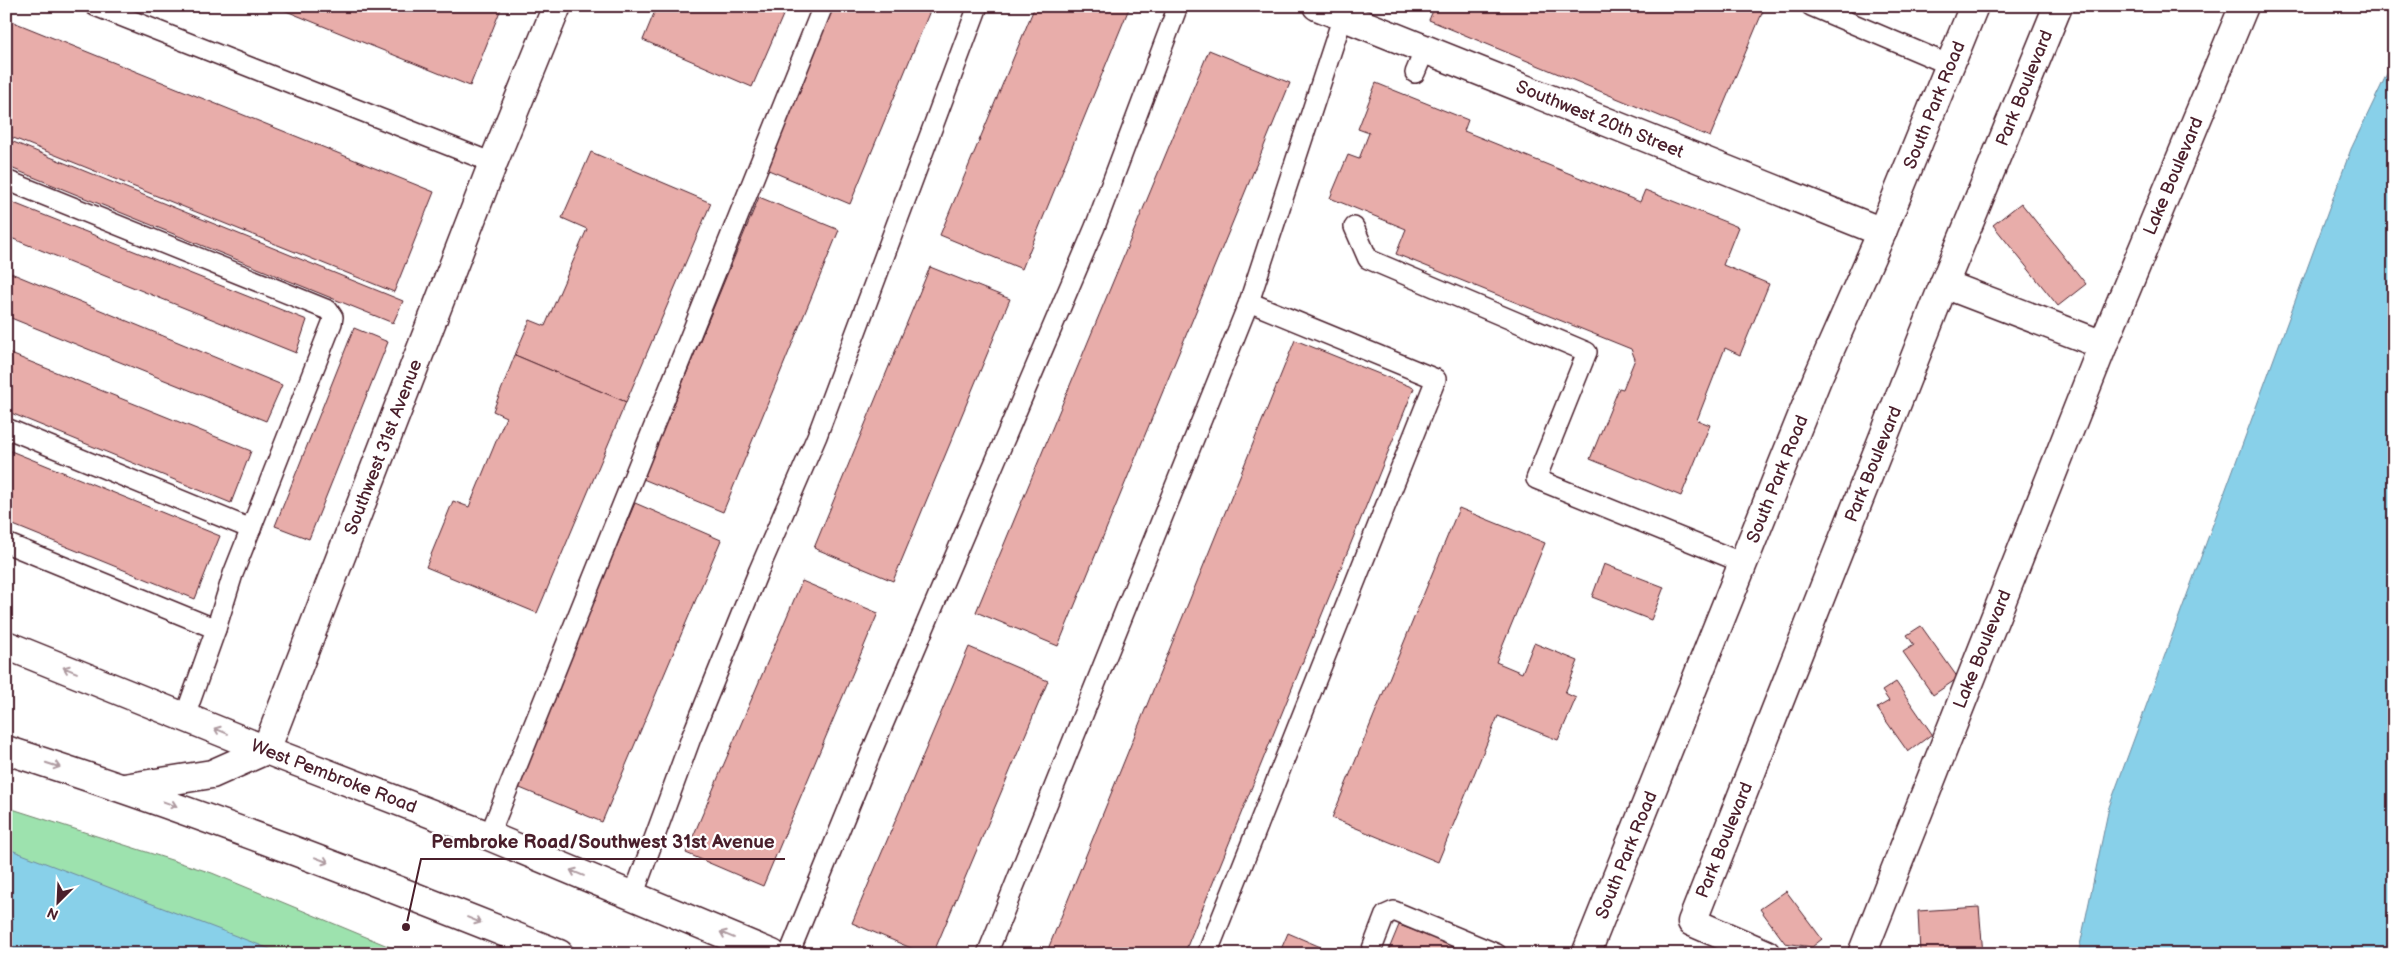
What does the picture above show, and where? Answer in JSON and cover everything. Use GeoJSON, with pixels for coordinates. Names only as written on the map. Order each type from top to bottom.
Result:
{"type":"FeatureCollection","features":[{"type":"Feature","properties":{"kind":"street","name":"Southwest 31st Avenue"},"geometry":{"type":"LineString","coordinates":[[266,750],[492,163],[557,6]]}},
{"type":"Feature","properties":{"kind":"street","name":"South Park Road"},"geometry":{"type":"LineString","coordinates":[[1586,954],[1817,379],[1882,232],[1974,6]]}},
{"type":"Feature","properties":{"kind":"street","name":"Park Boulevard"},"geometry":{"type":"LineString","coordinates":[[1766,954],[1692,922],[1944,284],[2058,6]]}},
{"type":"Feature","properties":{"kind":"street","name":"Lake Boulevard"},"geometry":{"type":"LineString","coordinates":[[1862,954],[2103,345],[2244,6]]}},
{"type":"Feature","properties":{"kind":"street","name":"Southwest 20th Street"},"geometry":{"type":"LineString","coordinates":[[1328,10],[1420,61],[1882,232]]}},
{"type":"Feature","properties":{"kind":"street"},"geometry":{"type":"LineString","coordinates":[[1944,284],[2103,345]]}},
{"type":"Feature","properties":{"kind":"street","name":"West Pembroke Road"},"geometry":{"type":"LineString","coordinates":[[6,645],[266,750],[489,836],[772,954]]}},
{"type":"Feature","properties":{"kind":"street"},"geometry":{"type":"LineString","coordinates":[[6,750],[124,788],[317,858],[559,954]]}},
{"type":"Feature","properties":{"kind":"street"},"geometry":{"type":"LineString","coordinates":[[124,788],[212,774],[266,750]]}},
{"type":"Feature","properties":{"kind":"lane"},"geometry":{"type":"LineString","coordinates":[[95,6],[492,163]]}},
{"type":"Feature","properties":{"kind":"lane"},"geometry":{"type":"LineString","coordinates":[[489,836],[824,6]]}},
{"type":"Feature","properties":{"kind":"lane"},"geometry":{"type":"LineString","coordinates":[[633,896],[691,738],[759,570],[817,436],[978,6]]}},
{"type":"Feature","properties":{"kind":"lane"},"geometry":{"type":"LineString","coordinates":[[789,954],[870,752],[1095,227],[1178,6]]}},
{"type":"Feature","properties":{"kind":"lane"},"geometry":{"type":"LineString","coordinates":[[1811,6],[1950,65]]}},
{"type":"Feature","properties":{"kind":"lane"},"geometry":{"type":"LineString","coordinates":[[988,954],[1249,302],[1328,10]]}},
{"type":"Feature","properties":{"kind":"lane"},"geometry":{"type":"LineString","coordinates":[[6,180],[328,310],[333,316],[332,323],[250,528],[233,574],[216,630],[184,716]]}},
{"type":"Feature","properties":{"kind":"lane"},"geometry":{"type":"LineString","coordinates":[[1354,228],[1368,259],[1587,352],[1536,479],[1743,563]]}},
{"type":"Feature","properties":{"kind":"lane"},"geometry":{"type":"LineString","coordinates":[[1207,954],[1436,378],[1249,302]]}},
{"type":"Feature","properties":{"kind":"lane"},"geometry":{"type":"LineString","coordinates":[[6,428],[250,528]]}},
{"type":"Feature","properties":{"kind":"lane"},"geometry":{"type":"LineString","coordinates":[[6,542],[216,630]]}},
{"type":"Feature","properties":{"kind":"lane"},"geometry":{"type":"LineString","coordinates":[[1370,954],[1385,915],[1394,911],[1486,952]]}},
{"type":"Feature","properties":{"kind":"green space"},"geometry":{"type":"Polygon","coordinates":[[[6,807],[212,873],[407,954],[6,954],[6,807]]]}},
{"type":"Feature","properties":{"kind":"water"},"geometry":{"type":"Polygon","coordinates":[[[2394,59],[2394,954],[2083,954],[2079,950],[2109,807],[2351,149],[2394,59]]]}},
{"type":"Feature","properties":{"kind":"water"},"geometry":{"type":"Polygon","coordinates":[[[6,848],[283,954],[6,954],[6,848]]]}},
{"type":"Feature","properties":{"kind":"building"},"geometry":{"type":"Polygon","coordinates":[[[274,6],[502,6],[470,86],[274,6]]]}},
{"type":"Feature","properties":{"kind":"building"},"geometry":{"type":"Polygon","coordinates":[[[657,6],[787,6],[752,87],[643,40],[657,6]]]}},
{"type":"Feature","properties":{"kind":"building"},"geometry":{"type":"Polygon","coordinates":[[[833,6],[932,6],[850,204],[766,169],[833,6]]]}},
{"type":"Feature","properties":{"kind":"building"},"geometry":{"type":"Polygon","coordinates":[[[1035,6],[1130,6],[1022,269],[940,235],[1035,6]]]}},
{"type":"Feature","properties":{"kind":"building"},"geometry":{"type":"Polygon","coordinates":[[[1435,6],[1765,6],[1710,137],[1429,20],[1435,6]]]}},
{"type":"Feature","properties":{"kind":"building"},"geometry":{"type":"Polygon","coordinates":[[[11,21],[434,192],[394,292],[6,135],[6,23],[11,21]]]}},
{"type":"Feature","properties":{"kind":"building"},"geometry":{"type":"Polygon","coordinates":[[[1209,50],[1290,83],[1058,646],[976,612],[1209,50]]]}},
{"type":"Feature","properties":{"kind":"building"},"geometry":{"type":"Polygon","coordinates":[[[1376,83],[1468,120],[1464,131],[1640,202],[1645,190],[1738,227],[1723,265],[1769,284],[1740,355],[1725,348],[1697,420],[1710,425],[1681,496],[1590,459],[1619,388],[1623,389],[1635,359],[1631,349],[1396,254],[1406,229],[1330,198],[1348,155],[1359,159],[1369,133],[1358,129],[1376,83]]]}},
{"type":"Feature","properties":{"kind":"building"},"geometry":{"type":"Polygon","coordinates":[[[6,139],[403,301],[393,323],[6,166],[6,139]]]}},
{"type":"Feature","properties":{"kind":"building"},"geometry":{"type":"Polygon","coordinates":[[[591,152],[711,203],[626,402],[515,355],[530,320],[545,326],[587,229],[562,218],[591,152]]]}},
{"type":"Feature","properties":{"kind":"building"},"geometry":{"type":"Polygon","coordinates":[[[759,197],[839,230],[723,512],[643,479],[759,197]]]}},
{"type":"Feature","properties":{"kind":"building"},"geometry":{"type":"Polygon","coordinates":[[[6,200],[307,320],[296,353],[6,236],[6,200]]]}},
{"type":"Feature","properties":{"kind":"building"},"geometry":{"type":"Polygon","coordinates":[[[2021,203],[2086,284],[2058,306],[1993,225],[2021,203]]]}},
{"type":"Feature","properties":{"kind":"building"},"geometry":{"type":"Polygon","coordinates":[[[930,267],[1010,299],[893,581],[814,548],[930,267]]]}},
{"type":"Feature","properties":{"kind":"building"},"geometry":{"type":"Polygon","coordinates":[[[6,271],[282,385],[266,421],[6,316],[6,271]]]}},
{"type":"Feature","properties":{"kind":"building"},"geometry":{"type":"Polygon","coordinates":[[[354,328],[388,342],[309,539],[275,526],[354,328]]]}},
{"type":"Feature","properties":{"kind":"building"},"geometry":{"type":"Polygon","coordinates":[[[1295,340],[1414,388],[1184,954],[1046,954],[1295,340]]]}},
{"type":"Feature","properties":{"kind":"building"},"geometry":{"type":"Polygon","coordinates":[[[6,352],[251,451],[231,503],[6,411],[6,352]]]}},
{"type":"Feature","properties":{"kind":"building"},"geometry":{"type":"Polygon","coordinates":[[[515,355],[626,402],[537,613],[426,567],[453,501],[469,507],[506,417],[493,411],[515,355]]]}},
{"type":"Feature","properties":{"kind":"building"},"geometry":{"type":"Polygon","coordinates":[[[6,449],[220,536],[195,599],[6,522],[6,449]]]}},
{"type":"Feature","properties":{"kind":"building"},"geometry":{"type":"Polygon","coordinates":[[[635,503],[721,540],[602,822],[515,786],[635,503]]]}},
{"type":"Feature","properties":{"kind":"building"},"geometry":{"type":"Polygon","coordinates":[[[1459,508],[1545,543],[1496,662],[1522,673],[1534,643],[1578,661],[1565,693],[1576,698],[1558,740],[1498,716],[1438,862],[1332,818],[1459,508]]]}},
{"type":"Feature","properties":{"kind":"building"},"geometry":{"type":"Polygon","coordinates":[[[1604,564],[1664,587],[1651,620],[1592,597],[1604,564]]]}},
{"type":"Feature","properties":{"kind":"building"},"geometry":{"type":"Polygon","coordinates":[[[802,581],[878,613],[763,886],[686,853],[802,581]]]}},
{"type":"Feature","properties":{"kind":"building"},"geometry":{"type":"Polygon","coordinates":[[[1921,626],[1958,678],[1933,695],[1903,652],[1914,645],[1907,635],[1921,626]]]}},
{"type":"Feature","properties":{"kind":"building"},"geometry":{"type":"Polygon","coordinates":[[[969,647],[1048,681],[933,954],[925,954],[852,923],[969,647]]]}},
{"type":"Feature","properties":{"kind":"building"},"geometry":{"type":"Polygon","coordinates":[[[1896,682],[1932,734],[1908,752],[1877,708],[1889,701],[1882,691],[1896,682]]]}},
{"type":"Feature","properties":{"kind":"building"},"geometry":{"type":"Polygon","coordinates":[[[1786,891],[1822,939],[1812,947],[1785,943],[1760,909],[1786,891]]]}},
{"type":"Feature","properties":{"kind":"building"},"geometry":{"type":"Polygon","coordinates":[[[1979,907],[1983,954],[1920,954],[1918,911],[1979,907]]]}},
{"type":"Feature","properties":{"kind":"building"},"geometry":{"type":"Polygon","coordinates":[[[1399,925],[1460,947],[1457,954],[1387,954],[1399,925]]]}},
{"type":"Feature","properties":{"kind":"building"},"geometry":{"type":"Polygon","coordinates":[[[1288,933],[1330,951],[1328,954],[1279,954],[1288,933]]]}},
{"type":"Feature","properties":{"kind":"place","name":"Pembroke Road/Southwest 31st Avenue"},"geometry":{"type":"Point","coordinates":[406,927]}}]}
